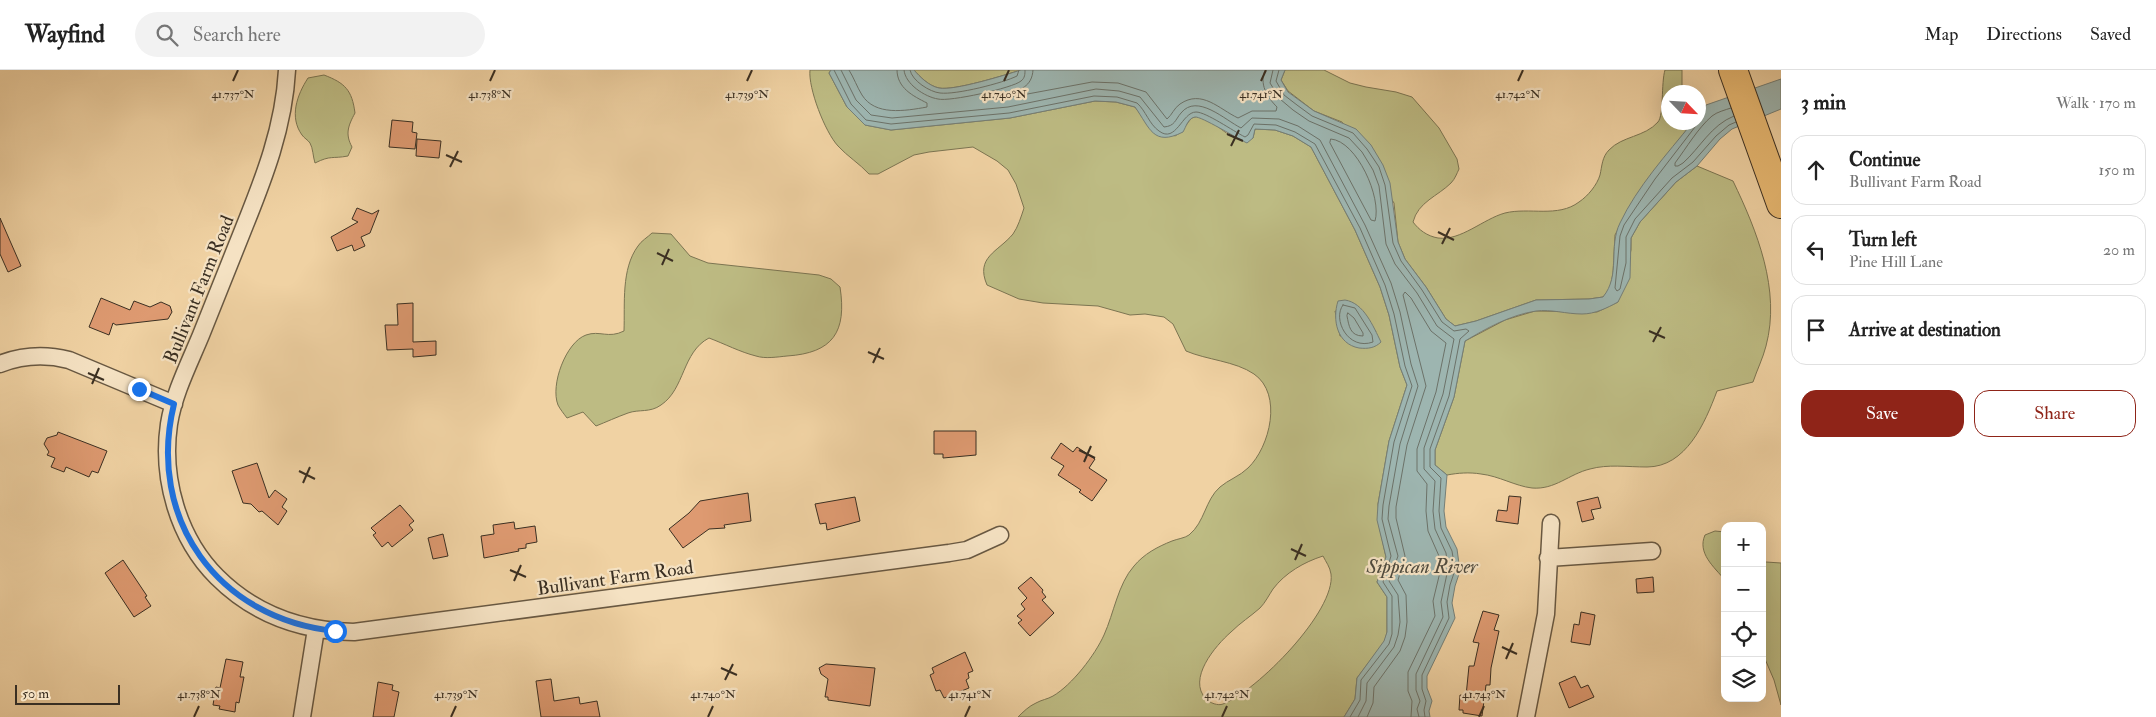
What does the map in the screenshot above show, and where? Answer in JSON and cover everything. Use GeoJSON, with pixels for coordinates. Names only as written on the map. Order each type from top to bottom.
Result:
{"type":"FeatureCollection","features":[{"type":"Feature","properties":{"kind":"highway"},"geometry":{"type":"LineString","coordinates":[[1734,72],[1781,204]]}},
{"type":"Feature","properties":{"kind":"street","name":"Bullivant Farm Road"},"geometry":{"type":"LineString","coordinates":[[287,70],[283,107],[267,171],[174,404],[167,443],[170,484],[181,522],[200,557],[227,587],[260,610],[297,625],[316,629],[354,632],[942,554],[967,550],[1000,535]]}},
{"type":"Feature","properties":{"kind":"street"},"geometry":{"type":"LineString","coordinates":[[0,364],[32,356],[57,357],[69,360],[174,404]]}},
{"type":"Feature","properties":{"kind":"street"},"geometry":{"type":"LineString","coordinates":[[1526,717],[1546,614],[1550,523]]}},
{"type":"Feature","properties":{"kind":"street"},"geometry":{"type":"LineString","coordinates":[[1548,558],[1652,551]]}},
{"type":"Feature","properties":{"kind":"street"},"geometry":{"type":"LineString","coordinates":[[302,717],[316,629]]}},
{"type":"Feature","properties":{"kind":"shaded area"},"geometry":{"type":"Polygon","coordinates":[[[810,70],[831,70],[829,73],[847,107],[865,125],[891,130],[1010,118],[1095,101],[1116,102],[1135,107],[1142,116],[1175,136],[1192,118],[1199,117],[1204,118],[1235,138],[1253,138],[1255,129],[1275,130],[1293,136],[1311,147],[1355,230],[1380,287],[1389,315],[1400,367],[1407,385],[1389,441],[1378,504],[1380,530],[1386,557],[1377,582],[1387,597],[1387,632],[1385,641],[1357,678],[1355,699],[1344,717],[1018,717],[1031,706],[1051,697],[1068,685],[1089,660],[1108,626],[1124,581],[1138,562],[1156,548],[1189,535],[1198,524],[1215,492],[1245,471],[1256,459],[1267,434],[1270,421],[1271,407],[1268,394],[1263,383],[1254,374],[1230,363],[1186,351],[1173,324],[1164,317],[1145,314],[1130,315],[1098,306],[1043,303],[1019,299],[987,285],[984,276],[986,261],[1013,234],[1024,208],[1016,184],[1008,170],[973,147],[914,155],[878,174],[869,174],[842,150],[828,131],[818,110],[810,78],[810,70]],[[1335,311],[1340,336],[1376,332],[1370,323],[1335,311]],[[1323,556],[1309,561],[1283,578],[1260,608],[1234,629],[1211,654],[1201,673],[1200,682],[1201,691],[1206,699],[1214,704],[1221,705],[1238,696],[1273,667],[1292,648],[1321,608],[1329,590],[1331,574],[1323,556]]]}},
{"type":"Feature","properties":{"kind":"shaded area"},"geometry":{"type":"Polygon","coordinates":[[[914,70],[1021,70],[980,82],[939,88],[922,78],[914,70]]]}},
{"type":"Feature","properties":{"kind":"shaded area"},"geometry":{"type":"Polygon","coordinates":[[[1285,70],[1324,70],[1350,83],[1412,97],[1439,128],[1457,159],[1459,169],[1455,178],[1446,188],[1419,209],[1413,222],[1430,236],[1438,238],[1447,238],[1464,233],[1505,213],[1514,211],[1553,211],[1571,207],[1582,200],[1597,183],[1604,159],[1609,150],[1614,145],[1653,127],[1658,122],[1661,113],[1661,130],[1687,130],[1632,203],[1615,235],[1613,273],[1610,289],[1603,297],[1536,300],[1476,321],[1455,326],[1446,319],[1426,287],[1405,259],[1398,242],[1394,203],[1342,122],[1314,111],[1288,91],[1281,80],[1285,70]]]}},
{"type":"Feature","properties":{"kind":"shaded area"},"geometry":{"type":"Polygon","coordinates":[[[1665,70],[1682,70],[1682,85],[1663,85],[1665,70]]]}},
{"type":"Feature","properties":{"kind":"shaded area"},"geometry":{"type":"Polygon","coordinates":[[[324,75],[342,84],[352,98],[355,113],[349,126],[348,134],[352,147],[348,156],[328,158],[315,163],[311,145],[298,128],[295,114],[298,99],[308,78],[324,75]]]}},
{"type":"Feature","properties":{"kind":"shaded area"},"geometry":{"type":"Polygon","coordinates":[[[1697,166],[1733,181],[1758,240],[1764,261],[1771,304],[1770,325],[1765,351],[1753,382],[1717,391],[1700,429],[1692,441],[1673,460],[1661,465],[1647,467],[1597,467],[1582,471],[1548,487],[1532,488],[1481,474],[1447,475],[1435,465],[1435,450],[1454,397],[1465,341],[1505,320],[1535,311],[1597,312],[1618,302],[1631,250],[1631,238],[1640,222],[1676,182],[1697,166]]]}},
{"type":"Feature","properties":{"kind":"shaded area"},"geometry":{"type":"Polygon","coordinates":[[[652,233],[671,234],[690,256],[708,263],[819,275],[831,279],[840,287],[842,303],[838,328],[826,345],[816,350],[803,354],[767,358],[744,352],[709,338],[693,352],[675,390],[661,405],[649,410],[628,413],[596,426],[583,412],[567,418],[558,405],[556,397],[558,376],[566,355],[579,339],[586,335],[596,333],[613,334],[624,331],[625,287],[629,265],[639,244],[652,233]]]}},
{"type":"Feature","properties":{"kind":"shaded area"},"geometry":{"type":"Polygon","coordinates":[[[1715,531],[1721,532],[1721,575],[1705,554],[1703,542],[1705,535],[1715,531]]]}},
{"type":"Feature","properties":{"kind":"shaded area"},"geometry":{"type":"Polygon","coordinates":[[[1766,562],[1781,563],[1781,705],[1774,680],[1766,661],[1766,562]]]}},
{"type":"Feature","properties":{"kind":"water","name":"Sippican River"},"geometry":{"type":"Polygon","coordinates":[[[831,70],[914,70],[932,85],[946,88],[980,82],[1021,70],[1285,70],[1281,80],[1288,92],[1314,111],[1356,129],[1371,145],[1383,165],[1390,183],[1398,242],[1405,259],[1426,287],[1446,319],[1455,326],[1476,321],[1536,300],[1603,297],[1612,280],[1615,242],[1620,223],[1644,184],[1686,130],[1706,130],[1706,105],[1781,79],[1781,109],[1732,129],[1720,139],[1697,166],[1676,182],[1640,222],[1631,238],[1630,278],[1618,302],[1587,314],[1547,311],[1526,313],[1499,323],[1465,341],[1454,397],[1435,450],[1435,465],[1447,475],[1444,511],[1446,527],[1457,549],[1460,571],[1452,603],[1455,618],[1427,676],[1427,688],[1432,701],[1429,711],[1430,717],[1344,717],[1355,699],[1357,678],[1384,641],[1387,632],[1387,597],[1377,582],[1386,557],[1377,520],[1378,504],[1389,441],[1407,385],[1400,367],[1389,315],[1380,287],[1355,230],[1311,147],[1293,136],[1275,130],[1255,129],[1253,138],[1247,143],[1195,117],[1189,121],[1183,132],[1173,136],[1159,136],[1153,133],[1135,107],[1116,102],[1095,101],[1010,118],[891,130],[865,125],[847,107],[829,73],[831,70]]]}},
{"type":"Feature","properties":{"kind":"water"},"geometry":{"type":"Polygon","coordinates":[[[1338,301],[1352,302],[1363,310],[1375,329],[1381,342],[1379,344],[1371,348],[1359,348],[1346,342],[1341,336],[1336,323],[1336,308],[1338,301]]]}},
{"type":"Feature","properties":{"kind":"building"},"geometry":{"type":"Polygon","coordinates":[[[392,120],[413,122],[412,132],[417,133],[415,149],[389,147],[392,120]]]}},
{"type":"Feature","properties":{"kind":"building"},"geometry":{"type":"Polygon","coordinates":[[[417,139],[441,141],[439,158],[416,156],[417,139]]]}},
{"type":"Feature","properties":{"kind":"building"},"geometry":{"type":"Polygon","coordinates":[[[357,208],[372,214],[379,210],[370,233],[361,237],[365,246],[354,251],[352,245],[337,251],[331,237],[358,222],[352,219],[357,208]]]}},
{"type":"Feature","properties":{"kind":"building"},"geometry":{"type":"Polygon","coordinates":[[[0,218],[21,266],[8,272],[0,254],[0,218]]]}},
{"type":"Feature","properties":{"kind":"building"},"geometry":{"type":"Polygon","coordinates":[[[101,298],[130,310],[134,301],[150,307],[161,302],[170,306],[172,312],[168,319],[116,325],[113,323],[109,335],[89,327],[101,298]]]}},
{"type":"Feature","properties":{"kind":"building"},"geometry":{"type":"Polygon","coordinates":[[[413,303],[413,342],[436,341],[436,355],[413,357],[413,349],[387,350],[385,325],[398,325],[397,304],[413,303]]]}},
{"type":"Feature","properties":{"kind":"building"},"geometry":{"type":"Polygon","coordinates":[[[934,431],[976,431],[976,455],[943,458],[943,454],[934,454],[934,431]]]}},
{"type":"Feature","properties":{"kind":"building"},"geometry":{"type":"Polygon","coordinates":[[[58,432],[107,451],[98,473],[92,471],[89,477],[66,467],[64,472],[51,467],[55,458],[47,455],[49,452],[44,444],[47,438],[57,435],[58,432]]]}},
{"type":"Feature","properties":{"kind":"building"},"geometry":{"type":"Polygon","coordinates":[[[1061,443],[1073,452],[1077,447],[1095,459],[1089,468],[1107,480],[1092,501],[1079,492],[1081,490],[1058,475],[1064,466],[1051,458],[1061,443]]]}},
{"type":"Feature","properties":{"kind":"building"},"geometry":{"type":"Polygon","coordinates":[[[257,463],[269,498],[275,490],[287,499],[282,507],[287,511],[278,525],[251,504],[243,503],[232,471],[257,463]]]}},
{"type":"Feature","properties":{"kind":"building"},"geometry":{"type":"Polygon","coordinates":[[[748,493],[751,521],[724,525],[725,528],[709,529],[683,548],[669,529],[689,513],[700,501],[748,493]]]}},
{"type":"Feature","properties":{"kind":"building"},"geometry":{"type":"Polygon","coordinates":[[[1509,496],[1521,497],[1518,524],[1496,521],[1498,510],[1507,511],[1509,496]]]}},
{"type":"Feature","properties":{"kind":"building"},"geometry":{"type":"Polygon","coordinates":[[[855,497],[860,521],[827,530],[826,523],[820,524],[815,504],[855,497]]]}},
{"type":"Feature","properties":{"kind":"building"},"geometry":{"type":"Polygon","coordinates":[[[1598,497],[1601,508],[1591,510],[1594,519],[1582,522],[1577,502],[1598,497]]]}},
{"type":"Feature","properties":{"kind":"building"},"geometry":{"type":"Polygon","coordinates":[[[400,505],[414,521],[409,525],[413,530],[392,547],[388,542],[382,547],[373,535],[376,533],[371,528],[400,505]]]}},
{"type":"Feature","properties":{"kind":"building"},"geometry":{"type":"Polygon","coordinates":[[[514,522],[515,529],[535,526],[537,542],[526,544],[526,548],[518,549],[519,551],[484,558],[481,536],[494,534],[493,525],[514,522]]]}},
{"type":"Feature","properties":{"kind":"building"},"geometry":{"type":"Polygon","coordinates":[[[443,534],[448,556],[433,559],[428,538],[443,534]]]}},
{"type":"Feature","properties":{"kind":"building"},"geometry":{"type":"Polygon","coordinates":[[[123,560],[147,596],[145,597],[151,606],[134,617],[105,573],[123,560]]]}},
{"type":"Feature","properties":{"kind":"building"},"geometry":{"type":"Polygon","coordinates":[[[1031,577],[1043,590],[1042,592],[1046,597],[1042,600],[1054,613],[1030,636],[1018,623],[1022,620],[1017,616],[1025,609],[1021,604],[1027,598],[1018,588],[1031,577]]]}},
{"type":"Feature","properties":{"kind":"building"},"geometry":{"type":"Polygon","coordinates":[[[1653,577],[1654,592],[1637,593],[1636,579],[1653,577]]]}},
{"type":"Feature","properties":{"kind":"building"},"geometry":{"type":"Polygon","coordinates":[[[1483,611],[1499,615],[1494,630],[1499,631],[1491,668],[1490,685],[1486,685],[1482,716],[1463,713],[1463,710],[1459,710],[1460,695],[1466,696],[1469,666],[1474,666],[1479,643],[1473,642],[1483,611]]]}},
{"type":"Feature","properties":{"kind":"building"},"geometry":{"type":"Polygon","coordinates":[[[1581,612],[1595,615],[1590,645],[1571,642],[1574,624],[1579,625],[1581,612]]]}},
{"type":"Feature","properties":{"kind":"building"},"geometry":{"type":"Polygon","coordinates":[[[965,652],[973,671],[968,673],[969,678],[966,680],[969,688],[944,698],[940,690],[936,691],[930,675],[934,673],[932,668],[965,652]]]}},
{"type":"Feature","properties":{"kind":"building"},"geometry":{"type":"Polygon","coordinates":[[[226,659],[243,662],[240,677],[244,677],[239,703],[236,702],[235,712],[219,709],[220,706],[213,705],[216,687],[220,688],[226,659]]]}},
{"type":"Feature","properties":{"kind":"building"},"geometry":{"type":"Polygon","coordinates":[[[826,664],[875,668],[870,706],[828,700],[828,697],[825,697],[828,679],[821,674],[819,668],[826,664]]]}},
{"type":"Feature","properties":{"kind":"building"},"geometry":{"type":"Polygon","coordinates":[[[1575,676],[1581,688],[1588,685],[1594,697],[1569,708],[1559,683],[1575,676]]]}},
{"type":"Feature","properties":{"kind":"building"},"geometry":{"type":"Polygon","coordinates":[[[551,679],[554,701],[579,697],[580,704],[597,701],[600,717],[541,717],[536,681],[551,679]]]}},
{"type":"Feature","properties":{"kind":"building"},"geometry":{"type":"Polygon","coordinates":[[[378,682],[393,685],[392,690],[399,692],[394,717],[373,717],[378,682]]]}},
{"type":"Feature","properties":{"kind":"route"},"geometry":{"type":"LineString","coordinates":[[139,389],[174,404],[167,443],[170,484],[181,522],[200,557],[227,587],[260,610],[297,625],[335,631]]}}]}
